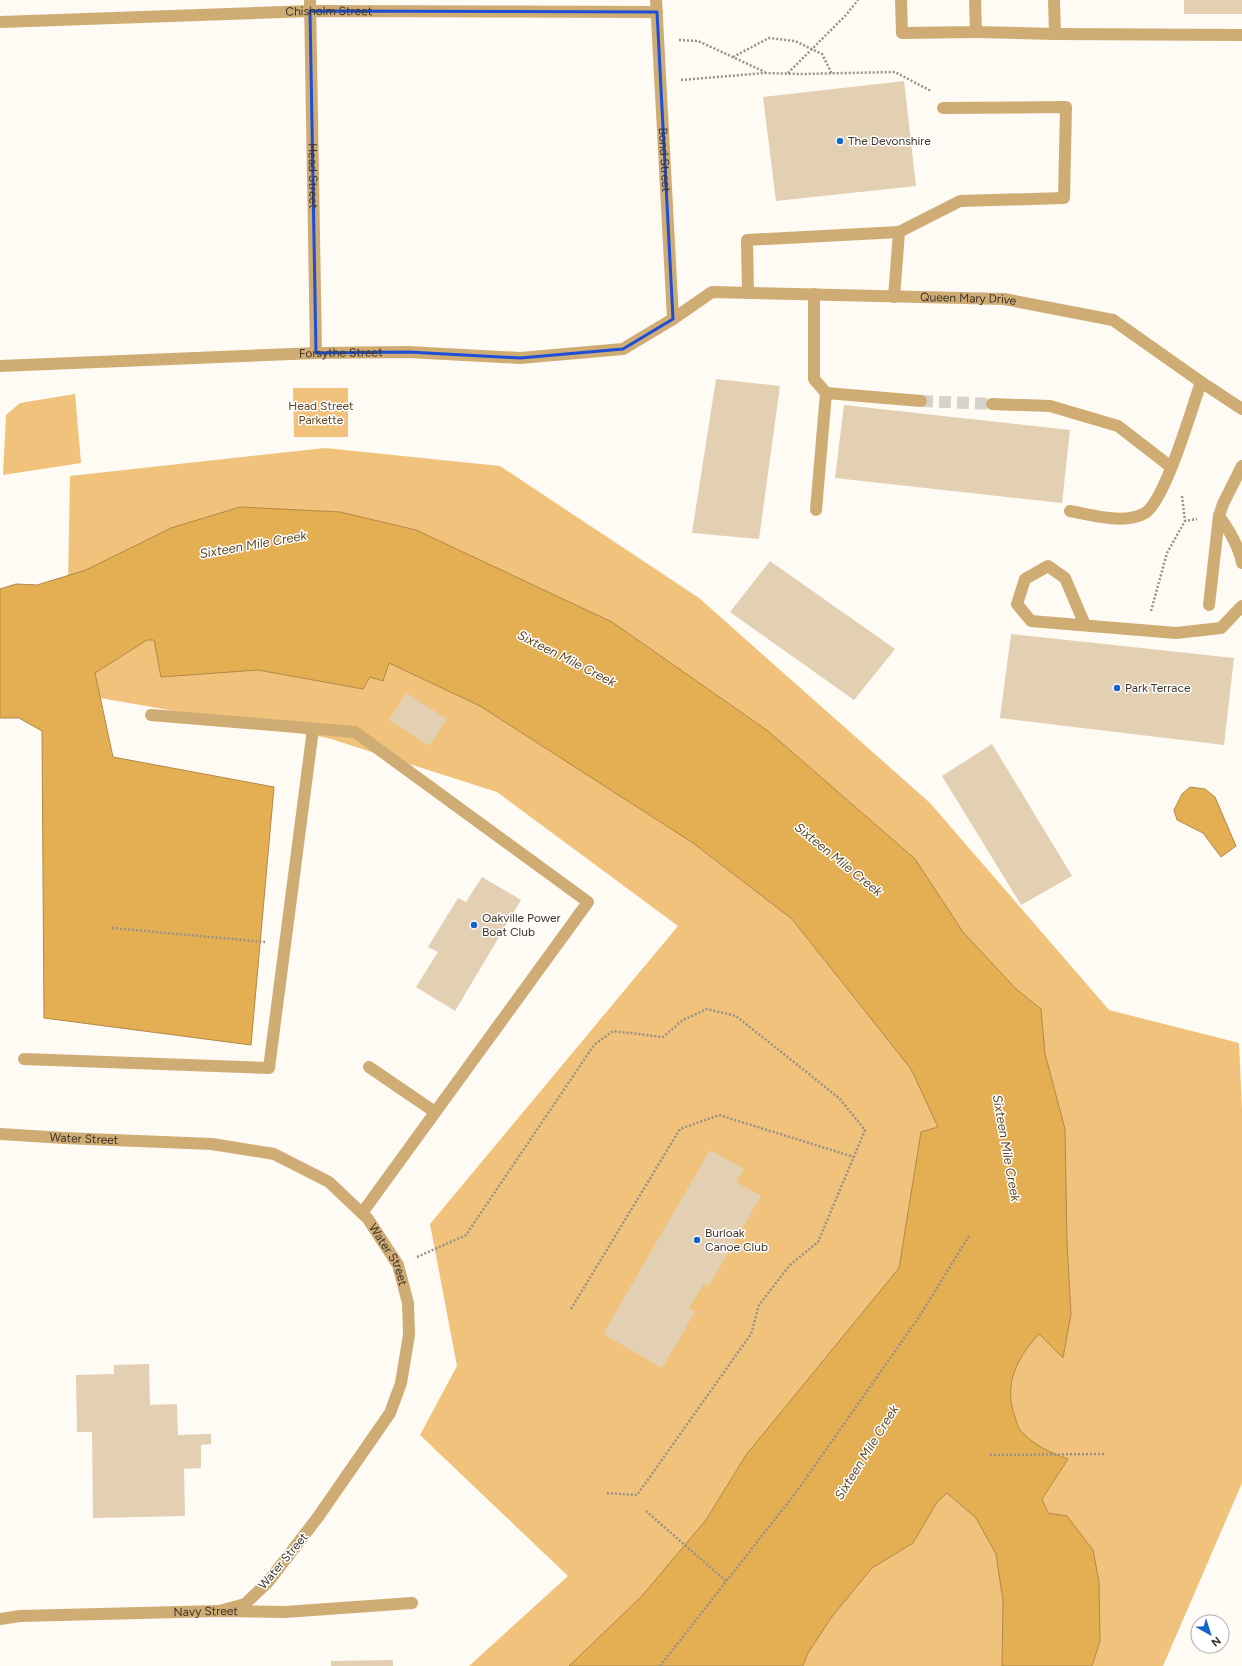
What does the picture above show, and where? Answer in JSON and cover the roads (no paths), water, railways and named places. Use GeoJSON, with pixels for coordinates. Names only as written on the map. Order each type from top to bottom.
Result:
{"type":"FeatureCollection","features":[{"type":"Feature","properties":{"kind":"street"},"geometry":{"type":"LineString","coordinates":[[901,0],[902,33],[976,32],[1055,34],[1242,34]]}},
{"type":"Feature","properties":{"kind":"street"},"geometry":{"type":"LineString","coordinates":[[975,0],[976,32]]}},
{"type":"Feature","properties":{"kind":"street"},"geometry":{"type":"LineString","coordinates":[[1054,0],[1055,34]]}},
{"type":"Feature","properties":{"kind":"street","name":"Chisholm Street"},"geometry":{"type":"LineString","coordinates":[[0,22],[310,5],[657,6]]}},
{"type":"Feature","properties":{"kind":"street","name":"Head Street"},"geometry":{"type":"LineString","coordinates":[[310,5],[316,353]]}},
{"type":"Feature","properties":{"kind":"street","name":"Bond Street"},"geometry":{"type":"LineString","coordinates":[[657,6],[673,319]]}},
{"type":"Feature","properties":{"kind":"street"},"geometry":{"type":"LineString","coordinates":[[748,293],[747,240],[899,232],[960,201],[1064,198],[1066,107],[944,108]]}},
{"type":"Feature","properties":{"kind":"street"},"geometry":{"type":"LineString","coordinates":[[894,297],[899,232]]}},
{"type":"Feature","properties":{"kind":"street","name":"Queen Mary Drive"},"geometry":{"type":"LineString","coordinates":[[673,319],[712,292],[1004,299],[1113,320],[1242,409]]}},
{"type":"Feature","properties":{"kind":"street"},"geometry":{"type":"LineString","coordinates":[[814,294],[814,378],[826,393],[816,510]]}},
{"type":"Feature","properties":{"kind":"street","name":"Forsythe Street"},"geometry":{"type":"LineString","coordinates":[[0,366],[316,353],[408,352],[520,358],[536,357],[622,349],[673,319]]}},
{"type":"Feature","properties":{"kind":"street"},"geometry":{"type":"LineString","coordinates":[[1070,511],[1124,519],[1146,513],[1160,494],[1201,382]]}},
{"type":"Feature","properties":{"kind":"street"},"geometry":{"type":"LineString","coordinates":[[826,393],[921,401]]}},
{"type":"Feature","properties":{"kind":"street"},"geometry":{"type":"LineString","coordinates":[[992,404],[1050,406],[1118,426],[1171,467]]}},
{"type":"Feature","properties":{"kind":"street"},"geometry":{"type":"LineString","coordinates":[[1209,605],[1219,516],[1242,466]]}},
{"type":"Feature","properties":{"kind":"street"},"geometry":{"type":"LineString","coordinates":[[1219,516],[1230,530],[1241,556],[1242,563]]}},
{"type":"Feature","properties":{"kind":"street"},"geometry":{"type":"LineString","coordinates":[[1084,626],[1065,578],[1048,566],[1025,579],[1017,604],[1031,621],[1084,626],[1176,632],[1221,628],[1242,606]]}},
{"type":"Feature","properties":{"kind":"street"},"geometry":{"type":"LineString","coordinates":[[151,715],[355,732],[588,902],[362,1213]]}},
{"type":"Feature","properties":{"kind":"street"},"geometry":{"type":"LineString","coordinates":[[24,1058],[269,1068],[313,728]]}},
{"type":"Feature","properties":{"kind":"street"},"geometry":{"type":"LineString","coordinates":[[369,1067],[435,1112]]}},
{"type":"Feature","properties":{"kind":"street","name":"Water Street"},"geometry":{"type":"LineString","coordinates":[[0,1134],[212,1144],[274,1154],[329,1182],[362,1213],[398,1265],[408,1303],[409,1335],[400,1383],[390,1413],[318,1518],[268,1582],[245,1604],[219,1611]]}},
{"type":"Feature","properties":{"kind":"street","name":"Navy Street"},"geometry":{"type":"LineString","coordinates":[[0,1619],[20,1616],[219,1611],[285,1612],[412,1603]]}},
{"type":"Feature","properties":{"kind":"water","name":"Sixteen Mile Creek"},"geometry":{"type":"Polygon","coordinates":[[[240,507],[340,512],[416,530],[612,622],[768,731],[915,859],[963,932],[1016,989],[1041,1009],[1045,1054],[1065,1129],[1067,1242],[1071,1314],[1063,1358],[1039,1334],[1024,1352],[1014,1372],[1011,1393],[1015,1419],[1021,1431],[1043,1448],[1068,1459],[1042,1499],[1048,1513],[1067,1516],[1093,1550],[1099,1582],[1100,1641],[1092,1666],[1002,1666],[1003,1601],[996,1554],[976,1518],[947,1493],[937,1502],[913,1543],[872,1568],[831,1618],[808,1653],[803,1666],[569,1666],[641,1597],[706,1520],[746,1455],[899,1268],[921,1132],[938,1127],[911,1069],[792,919],[693,843],[480,706],[389,663],[383,681],[370,677],[363,689],[258,670],[161,677],[154,640],[147,640],[95,673],[113,757],[274,787],[251,1045],[44,1018],[42,731],[19,718],[0,718],[0,589],[16,584],[37,585],[86,570],[171,528],[240,507]]]}},
{"type":"Feature","properties":{"kind":"water"},"geometry":{"type":"Polygon","coordinates":[[[1190,787],[1205,789],[1215,797],[1236,846],[1221,857],[1203,833],[1177,820],[1174,810],[1182,794],[1190,787]]]}},
{"type":"Feature","properties":{"kind":"tunnel"},"geometry":{"type":"LineString","coordinates":[[921,401],[992,404]]}},
{"type":"Feature","properties":{"kind":"place","name":"The Devonshire"},"geometry":{"type":"Point","coordinates":[840,141]}},
{"type":"Feature","properties":{"kind":"place","name":"Park Terrace"},"geometry":{"type":"Point","coordinates":[1117,688]}},
{"type":"Feature","properties":{"kind":"place","name":"Oakville Power Boat Club"},"geometry":{"type":"Point","coordinates":[474,925]}},
{"type":"Feature","properties":{"kind":"place","name":"Burloak Canoe Club"},"geometry":{"type":"Point","coordinates":[697,1240]}},
{"type":"Feature","properties":{"kind":"park label","name":"Head Street Parkette"},"geometry":{"type":"Point","coordinates":[321,413]}}]}
